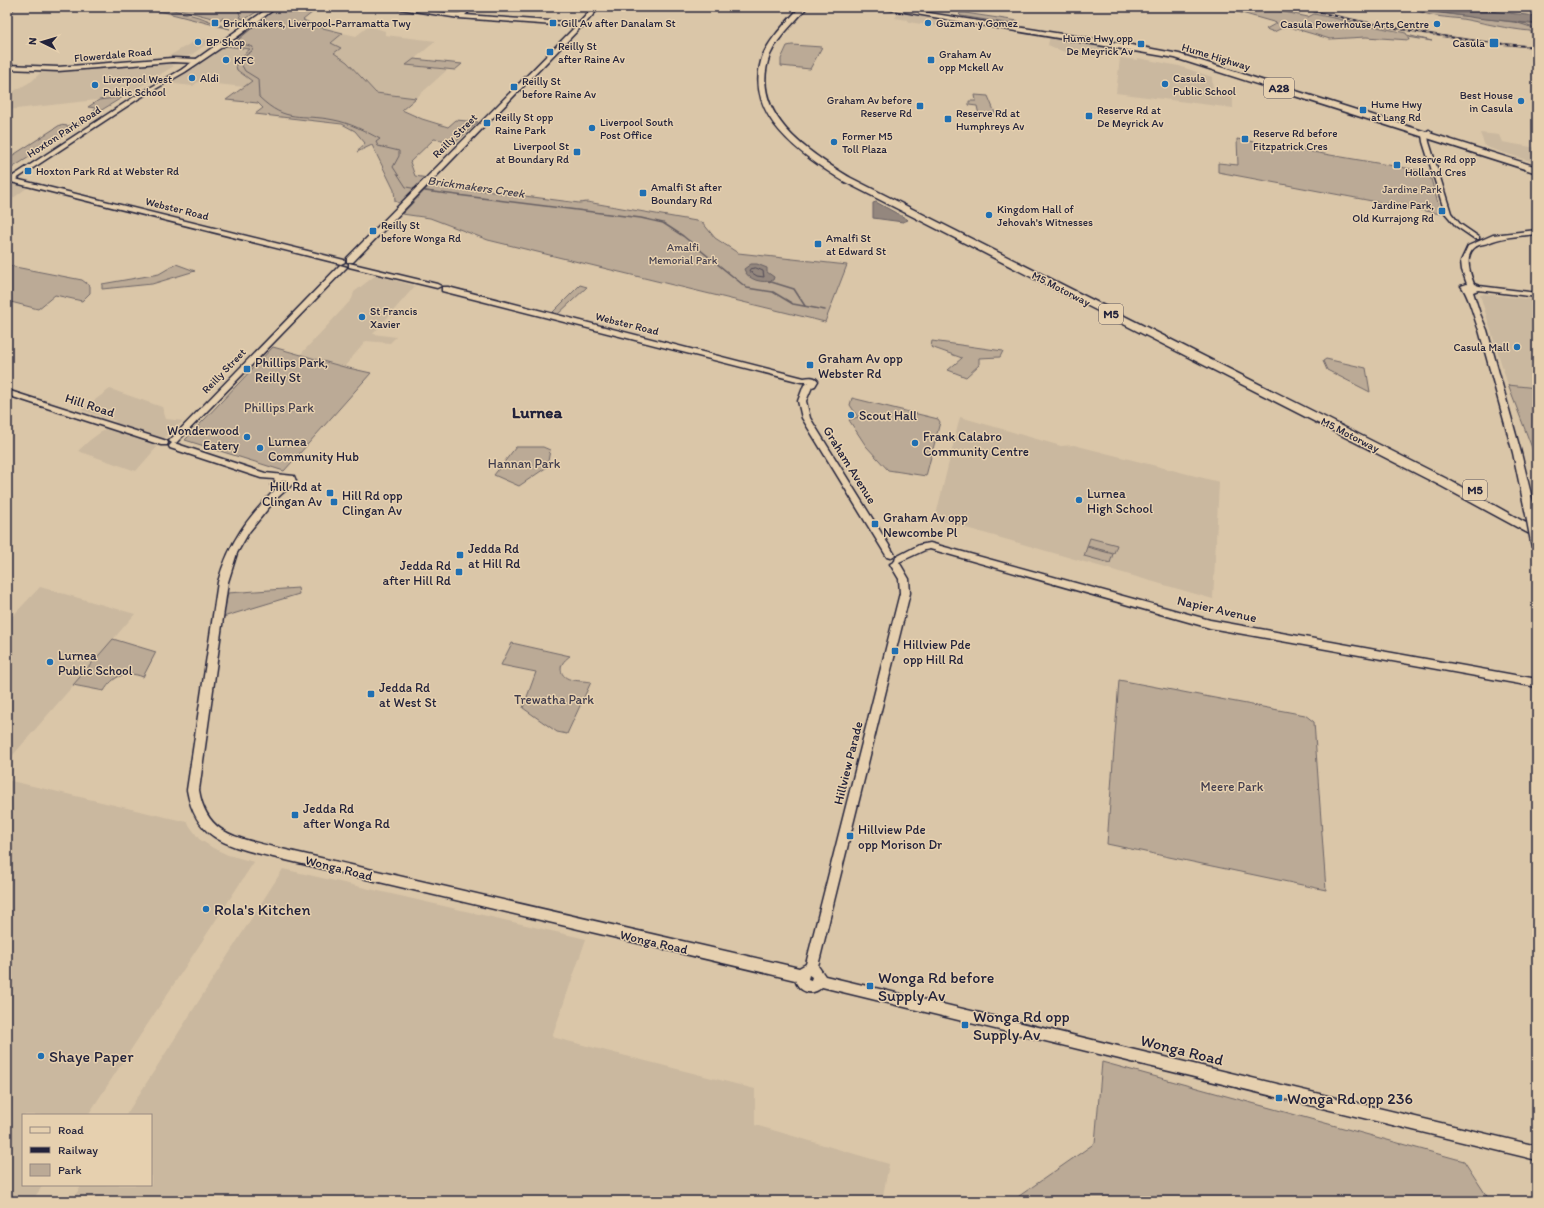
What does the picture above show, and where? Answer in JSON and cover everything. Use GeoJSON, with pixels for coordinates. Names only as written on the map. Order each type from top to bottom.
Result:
{"type":"FeatureCollection","features":[{"type":"Feature","properties":{"kind":"highway","name":"M5 Motorway"},"geometry":{"type":"LineString","coordinates":[[804,7],[777,38],[766,55],[762,71],[762,88],[768,107],[779,126],[799,146],[820,163],[866,189],[1026,271],[1445,483],[1537,534]]}},
{"type":"Feature","properties":{"kind":"highway","name":"M5 Motorway"},"geometry":{"type":"LineString","coordinates":[[811,7],[787,34],[776,53],[770,70],[770,84],[776,105],[788,125],[805,143],[826,159],[879,190],[1443,474],[1537,524]]}},
{"type":"Feature","properties":{"kind":"highway","name":"Hume Highway"},"geometry":{"type":"LineString","coordinates":[[878,7],[1165,53],[1537,166]]}},
{"type":"Feature","properties":{"kind":"highway","name":"Hume Highway"},"geometry":{"type":"LineString","coordinates":[[895,7],[1170,51],[1427,133],[1537,170]]}},
{"type":"Feature","properties":{"kind":"main road","name":"Hoxton Park Road"},"geometry":{"type":"LineString","coordinates":[[8,179],[268,7]]}},
{"type":"Feature","properties":{"kind":"main road","name":"Hoxton Park Road"},"geometry":{"type":"LineString","coordinates":[[8,179],[197,61],[274,7]]}},
{"type":"Feature","properties":{"kind":"street"},"geometry":{"type":"LineString","coordinates":[[7,10],[13,7]]}},
{"type":"Feature","properties":{"kind":"street"},"geometry":{"type":"LineString","coordinates":[[390,7],[577,26]]}},
{"type":"Feature","properties":{"kind":"street"},"geometry":{"type":"LineString","coordinates":[[462,15],[471,7]]}},
{"type":"Feature","properties":{"kind":"street","name":"Reilly Street"},"geometry":{"type":"LineString","coordinates":[[351,262],[422,185],[597,7]]}},
{"type":"Feature","properties":{"kind":"street","name":"Flowerdale Road"},"geometry":{"type":"LineString","coordinates":[[7,67],[58,69],[187,60],[197,61]]}},
{"type":"Feature","properties":{"kind":"street"},"geometry":{"type":"LineString","coordinates":[[1427,133],[1448,213],[1458,225],[1481,240]]}},
{"type":"Feature","properties":{"kind":"street","name":"Webster Road"},"geometry":{"type":"LineString","coordinates":[[8,179],[342,264]]}},
{"type":"Feature","properties":{"kind":"street"},"geometry":{"type":"LineString","coordinates":[[1537,231],[1501,233],[1481,240],[1467,253],[1464,264],[1481,315],[1480,323],[1517,453],[1537,547]]}},
{"type":"Feature","properties":{"kind":"street"},"geometry":{"type":"LineString","coordinates":[[342,264],[351,262]]}},
{"type":"Feature","properties":{"kind":"street","name":"Webster Road"},"geometry":{"type":"LineString","coordinates":[[351,262],[441,288],[806,382]]}},
{"type":"Feature","properties":{"kind":"street","name":"Reilly Street"},"geometry":{"type":"LineString","coordinates":[[170,444],[342,264]]}},
{"type":"Feature","properties":{"kind":"street"},"geometry":{"type":"LineString","coordinates":[[1473,288],[1537,295]]}},
{"type":"Feature","properties":{"kind":"street","name":"Graham Avenue"},"geometry":{"type":"LineString","coordinates":[[806,382],[802,401],[806,418],[895,559]]}},
{"type":"Feature","properties":{"kind":"street","name":"Hill Road"},"geometry":{"type":"LineString","coordinates":[[7,392],[170,444],[264,476],[279,483]]}},
{"type":"Feature","properties":{"kind":"street","name":"Wonga Road"},"geometry":{"type":"LineString","coordinates":[[279,483],[246,528],[235,547],[223,582],[193,790],[194,802],[199,814],[207,825],[221,836],[314,862],[810,975],[1537,1153]]}},
{"type":"Feature","properties":{"kind":"street","name":"Napier Avenue"},"geometry":{"type":"LineString","coordinates":[[895,559],[912,554],[924,546],[930,546],[1210,624],[1537,683]]}},
{"type":"Feature","properties":{"kind":"street","name":"Hillview Parade"},"geometry":{"type":"LineString","coordinates":[[810,975],[905,593],[904,579],[895,559]]}},
{"type":"Feature","properties":{"kind":"shaded area"},"geometry":{"type":"Polygon","coordinates":[[[899,12],[945,20],[941,27],[908,22],[908,20],[895,18],[899,12]]]}},
{"type":"Feature","properties":{"kind":"shaded area"},"geometry":{"type":"Polygon","coordinates":[[[369,26],[385,31],[385,35],[436,41],[407,65],[447,70],[416,98],[377,93],[334,53],[340,48],[331,44],[343,33],[356,36],[369,26]]]}},
{"type":"Feature","properties":{"kind":"shaded area"},"geometry":{"type":"Polygon","coordinates":[[[1050,36],[1111,46],[1110,56],[1091,54],[1090,57],[1071,56],[1074,55],[1048,45],[1050,36]]]}},
{"type":"Feature","properties":{"kind":"shaded area"},"geometry":{"type":"Polygon","coordinates":[[[198,39],[213,40],[191,55],[181,58],[169,56],[198,39]]]}},
{"type":"Feature","properties":{"kind":"shaded area"},"geometry":{"type":"Polygon","coordinates":[[[225,46],[250,49],[237,70],[252,81],[244,87],[198,82],[193,86],[166,83],[225,46]]]}},
{"type":"Feature","properties":{"kind":"shaded area","name":"Casula Public School"},"geometry":{"type":"Polygon","coordinates":[[[1120,58],[1138,60],[1138,58],[1179,66],[1212,77],[1213,92],[1233,98],[1233,108],[1116,93],[1120,58]]]}},
{"type":"Feature","properties":{"kind":"shaded area","name":"Liverpool West Public School"},"geometry":{"type":"Polygon","coordinates":[[[168,62],[174,66],[123,97],[7,110],[7,95],[32,81],[41,72],[72,71],[168,62]]]}},
{"type":"Feature","properties":{"kind":"shaded area"},"geometry":{"type":"Polygon","coordinates":[[[1480,133],[1499,135],[1502,142],[1537,148],[1536,163],[1485,146],[1480,133]]]}},
{"type":"Feature","properties":{"kind":"shaded area"},"geometry":{"type":"Polygon","coordinates":[[[11,183],[28,187],[12,199],[7,199],[7,186],[11,183]]]}},
{"type":"Feature","properties":{"kind":"shaded area","name":"St Francis Xavier"},"geometry":{"type":"Polygon","coordinates":[[[376,275],[415,286],[373,334],[396,337],[390,343],[366,341],[344,367],[300,355],[352,299],[354,292],[376,275]]]}},
{"type":"Feature","properties":{"kind":"shaded area","name":"Casula Mall"},"geometry":{"type":"Polygon","coordinates":[[[1484,294],[1537,300],[1537,388],[1508,385],[1480,295],[1484,294]]]}},
{"type":"Feature","properties":{"kind":"shaded area"},"geometry":{"type":"Polygon","coordinates":[[[110,389],[162,407],[166,419],[183,421],[155,446],[157,447],[136,471],[78,451],[116,421],[81,410],[110,389]]]}},
{"type":"Feature","properties":{"kind":"shaded area","name":"Lurnea High School"},"geometry":{"type":"Polygon","coordinates":[[[960,417],[1061,446],[1074,445],[1219,482],[1213,599],[935,519],[960,417]]]}},
{"type":"Feature","properties":{"kind":"shaded area","name":"Lurnea Public School"},"geometry":{"type":"Polygon","coordinates":[[[40,587],[135,614],[7,762],[7,622],[40,587]]]}},
{"type":"Feature","properties":{"kind":"shaded area"},"geometry":{"type":"Polygon","coordinates":[[[7,780],[187,822],[199,839],[213,848],[228,855],[254,862],[89,1114],[22,1114],[22,1186],[42,1186],[32,1201],[7,1201],[7,780]]]}},
{"type":"Feature","properties":{"kind":"shaded area"},"geometry":{"type":"Polygon","coordinates":[[[283,869],[586,939],[552,1037],[755,1089],[755,1125],[889,1164],[882,1201],[71,1201],[81,1186],[152,1186],[152,1114],[127,1114],[283,869]]]}},
{"type":"Feature","properties":{"kind":"green space"},"geometry":{"type":"Polygon","coordinates":[[[145,7],[163,7],[202,18],[230,29],[164,12],[142,9],[145,7]]]}},
{"type":"Feature","properties":{"kind":"green space"},"geometry":{"type":"Polygon","coordinates":[[[171,7],[250,7],[261,9],[236,25],[230,23],[235,21],[222,18],[219,20],[171,7]]]}},
{"type":"Feature","properties":{"kind":"green space"},"geometry":{"type":"Polygon","coordinates":[[[1261,7],[1308,17],[1314,14],[1406,33],[1407,35],[1432,41],[1408,37],[1409,40],[1366,37],[1330,39],[1286,26],[1274,32],[1266,29],[1277,23],[1231,10],[1261,7]]]}},
{"type":"Feature","properties":{"kind":"green space"},"geometry":{"type":"Polygon","coordinates":[[[275,8],[313,12],[303,20],[323,28],[343,33],[331,43],[341,48],[334,53],[347,62],[376,93],[416,98],[402,110],[422,119],[448,127],[456,120],[478,122],[456,142],[434,139],[410,162],[415,176],[428,178],[401,204],[395,201],[394,190],[372,145],[357,152],[365,143],[355,131],[342,124],[255,114],[263,108],[258,103],[226,100],[252,81],[237,70],[235,62],[250,49],[225,46],[244,34],[275,8]]]}},
{"type":"Feature","properties":{"kind":"green space"},"geometry":{"type":"Polygon","coordinates":[[[1416,10],[1537,25],[1537,41],[1530,31],[1433,15],[1416,10]]]}},
{"type":"Feature","properties":{"kind":"green space"},"geometry":{"type":"Polygon","coordinates":[[[961,13],[1018,21],[1012,24],[961,16],[959,14],[961,13]]]}},
{"type":"Feature","properties":{"kind":"green space"},"geometry":{"type":"Polygon","coordinates":[[[787,46],[822,47],[810,69],[781,66],[781,59],[787,46]]]}},
{"type":"Feature","properties":{"kind":"green space"},"geometry":{"type":"Polygon","coordinates":[[[414,59],[462,64],[455,70],[406,65],[414,59]]]}},
{"type":"Feature","properties":{"kind":"green space"},"geometry":{"type":"Polygon","coordinates":[[[975,95],[988,96],[995,113],[979,115],[977,106],[969,105],[969,101],[976,101],[975,95]]]}},
{"type":"Feature","properties":{"kind":"green space"},"geometry":{"type":"Polygon","coordinates":[[[123,97],[94,116],[92,116],[96,108],[88,107],[99,100],[123,97]]]}},
{"type":"Feature","properties":{"kind":"green space"},"geometry":{"type":"Polygon","coordinates":[[[88,119],[72,130],[64,132],[66,134],[7,171],[7,159],[60,125],[68,126],[88,119]]]}},
{"type":"Feature","properties":{"kind":"green space","name":"Jardine Park"},"geometry":{"type":"Polygon","coordinates":[[[1237,139],[1429,172],[1441,214],[1218,172],[1218,163],[1238,165],[1237,139]]]}},
{"type":"Feature","properties":{"kind":"green space","name":"Amalfi Memorial Park"},"geometry":{"type":"Polygon","coordinates":[[[431,184],[579,203],[587,202],[702,222],[715,238],[738,253],[847,265],[825,322],[488,240],[430,218],[402,214],[431,184]]]}},
{"type":"Feature","properties":{"kind":"green space"},"geometry":{"type":"Polygon","coordinates":[[[176,264],[195,271],[152,284],[102,289],[102,284],[159,274],[176,264]]]}},
{"type":"Feature","properties":{"kind":"green space"},"geometry":{"type":"Polygon","coordinates":[[[10,266],[82,280],[90,286],[90,293],[82,301],[55,295],[38,309],[7,301],[7,268],[10,266]]]}},
{"type":"Feature","properties":{"kind":"green space"},"geometry":{"type":"Polygon","coordinates":[[[580,285],[587,287],[556,316],[550,315],[580,285]]]}},
{"type":"Feature","properties":{"kind":"green space"},"geometry":{"type":"Polygon","coordinates":[[[932,341],[1003,351],[1000,357],[979,358],[979,365],[966,377],[948,370],[962,358],[931,347],[932,341]]]}},
{"type":"Feature","properties":{"kind":"green space","name":"Phillips Park"},"geometry":{"type":"Polygon","coordinates":[[[273,347],[371,373],[284,471],[185,440],[273,347]]]}},
{"type":"Feature","properties":{"kind":"green space"},"geometry":{"type":"Polygon","coordinates":[[[1326,359],[1366,368],[1370,392],[1327,370],[1323,361],[1326,359]]]}},
{"type":"Feature","properties":{"kind":"green space"},"geometry":{"type":"Polygon","coordinates":[[[1508,385],[1537,388],[1537,461],[1508,385]]]}},
{"type":"Feature","properties":{"kind":"green space"},"geometry":{"type":"Polygon","coordinates":[[[852,398],[938,419],[940,422],[926,476],[888,470],[866,446],[849,420],[858,417],[850,405],[852,398]]]}},
{"type":"Feature","properties":{"kind":"green space","name":"Hannan Park"},"geometry":{"type":"Polygon","coordinates":[[[516,447],[543,447],[550,450],[547,467],[519,486],[494,475],[516,447]]]}},
{"type":"Feature","properties":{"kind":"green space"},"geometry":{"type":"Polygon","coordinates":[[[1090,538],[1117,545],[1114,553],[1087,546],[1090,538]]]}},
{"type":"Feature","properties":{"kind":"green space"},"geometry":{"type":"Polygon","coordinates":[[[1087,547],[1113,554],[1110,563],[1084,556],[1087,547]]]}},
{"type":"Feature","properties":{"kind":"green space"},"geometry":{"type":"Polygon","coordinates":[[[298,588],[299,594],[223,617],[228,593],[298,588]]]}},
{"type":"Feature","properties":{"kind":"green space"},"geometry":{"type":"Polygon","coordinates":[[[113,639],[156,652],[143,677],[131,674],[120,676],[116,678],[104,691],[73,685],[113,639]]]}},
{"type":"Feature","properties":{"kind":"green space","name":"Trewatha Park"},"geometry":{"type":"Polygon","coordinates":[[[512,643],[570,656],[565,660],[561,669],[565,677],[573,680],[591,682],[567,734],[557,732],[523,708],[536,672],[501,665],[512,643]]]}},
{"type":"Feature","properties":{"kind":"green space","name":"Meere Park"},"geometry":{"type":"Polygon","coordinates":[[[1119,680],[1305,715],[1314,722],[1326,890],[1107,844],[1119,680]]]}},
{"type":"Feature","properties":{"kind":"green space"},"geometry":{"type":"Polygon","coordinates":[[[1102,1062],[1464,1161],[1490,1201],[1012,1201],[1095,1143],[1102,1062]]]}},
{"type":"Feature","properties":{"kind":"water"},"geometry":{"type":"Polygon","coordinates":[[[1406,7],[1449,7],[1537,16],[1537,24],[1476,18],[1406,7]]]}},
{"type":"Feature","properties":{"kind":"water"},"geometry":{"type":"Polygon","coordinates":[[[876,202],[908,220],[903,222],[873,218],[873,203],[876,202]]]}},
{"type":"Feature","properties":{"kind":"water"},"geometry":{"type":"Polygon","coordinates":[[[751,264],[757,264],[767,268],[767,272],[774,277],[773,280],[765,282],[748,276],[744,269],[751,264]]]}},
{"type":"Feature","properties":{"kind":"waterway","name":"Brickmakers Creek"},"geometry":{"type":"LineString","coordinates":[[235,7],[238,9],[241,18],[246,19]]}},
{"type":"Feature","properties":{"kind":"waterway"},"geometry":{"type":"LineString","coordinates":[[1515,22],[1537,29]]}},
{"type":"Feature","properties":{"kind":"waterway","name":"Brickmakers Creek"},"geometry":{"type":"LineString","coordinates":[[257,24],[239,39],[240,43],[253,47],[252,51],[242,58],[240,62],[245,71],[258,79],[259,97],[278,111],[286,114],[340,121],[380,139],[376,142],[378,146],[399,151],[399,156],[393,167],[406,187],[417,189]]}},
{"type":"Feature","properties":{"kind":"waterway","name":"Brickmakers Creek"},"geometry":{"type":"LineString","coordinates":[[421,190],[433,192]]}},
{"type":"Feature","properties":{"kind":"waterway","name":"Brickmakers Creek"},"geometry":{"type":"LineString","coordinates":[[425,191],[433,192]]}},
{"type":"Feature","properties":{"kind":"waterway","name":"Brickmakers Creek"},"geometry":{"type":"LineString","coordinates":[[433,192],[641,218],[663,223],[683,236],[747,288],[773,292],[793,304],[825,310]]}},
{"type":"Feature","properties":{"kind":"waterway"},"geometry":{"type":"LineString","coordinates":[[768,281],[794,289],[805,306]]}},
{"type":"Feature","properties":{"kind":"railway"},"geometry":{"type":"LineString","coordinates":[[1296,7],[1446,37],[1537,47]]}},
{"type":"Feature","properties":{"kind":"place","name":"Brickmakers, Liverpool-Parramatta Twy"},"geometry":{"type":"Point","coordinates":[215,23]}},
{"type":"Feature","properties":{"kind":"place","name":"Gill Av after Danalam St"},"geometry":{"type":"Point","coordinates":[553,23]}},
{"type":"Feature","properties":{"kind":"place","name":"Guzman y Gomez"},"geometry":{"type":"Point","coordinates":[928,23]}},
{"type":"Feature","properties":{"kind":"place","name":"Casula Powerhouse Arts Centre"},"geometry":{"type":"Point","coordinates":[1437,24]}},
{"type":"Feature","properties":{"kind":"place","name":"BP Shop"},"geometry":{"type":"Point","coordinates":[198,42]}},
{"type":"Feature","properties":{"kind":"place","name":"Casula"},"geometry":{"type":"Point","coordinates":[1494,43]}},
{"type":"Feature","properties":{"kind":"place","name":"Hume Hwy opp De Meyrick Av"},"geometry":{"type":"Point","coordinates":[1141,44]}},
{"type":"Feature","properties":{"kind":"place","name":"Reilly St after Raine Av"},"geometry":{"type":"Point","coordinates":[550,52]}},
{"type":"Feature","properties":{"kind":"place","name":"KFC"},"geometry":{"type":"Point","coordinates":[226,60]}},
{"type":"Feature","properties":{"kind":"place","name":"Graham Av opp Mckell Av"},"geometry":{"type":"Point","coordinates":[931,60]}},
{"type":"Feature","properties":{"kind":"place","name":"Aldi"},"geometry":{"type":"Point","coordinates":[192,78]}},
{"type":"Feature","properties":{"kind":"place","name":"Casula Public School"},"geometry":{"type":"Point","coordinates":[1165,84]}},
{"type":"Feature","properties":{"kind":"place","name":"Liverpool West Public School"},"geometry":{"type":"Point","coordinates":[95,85]}},
{"type":"Feature","properties":{"kind":"place","name":"Reilly St before Raine Av"},"geometry":{"type":"Point","coordinates":[514,87]}},
{"type":"Feature","properties":{"kind":"place","name":"Best House in Casula"},"geometry":{"type":"Point","coordinates":[1521,101]}},
{"type":"Feature","properties":{"kind":"place","name":"Graham Av before Reserve Rd"},"geometry":{"type":"Point","coordinates":[920,106]}},
{"type":"Feature","properties":{"kind":"place","name":"Hume Hwy at Lang Rd"},"geometry":{"type":"Point","coordinates":[1363,110]}},
{"type":"Feature","properties":{"kind":"place","name":"Reserve Rd at De Meyrick Av"},"geometry":{"type":"Point","coordinates":[1089,116]}},
{"type":"Feature","properties":{"kind":"place","name":"Reserve Rd at Humphreys Av"},"geometry":{"type":"Point","coordinates":[948,119]}},
{"type":"Feature","properties":{"kind":"place","name":"Reilly St opp Raine Park"},"geometry":{"type":"Point","coordinates":[487,123]}},
{"type":"Feature","properties":{"kind":"place","name":"Liverpool South Post Office"},"geometry":{"type":"Point","coordinates":[592,128]}},
{"type":"Feature","properties":{"kind":"place","name":"Reserve Rd before Fitzpatrick Cres"},"geometry":{"type":"Point","coordinates":[1245,139]}},
{"type":"Feature","properties":{"kind":"place","name":"Former M5 Toll Plaza"},"geometry":{"type":"Point","coordinates":[834,142]}},
{"type":"Feature","properties":{"kind":"place","name":"Liverpool St at Boundary Rd"},"geometry":{"type":"Point","coordinates":[577,152]}},
{"type":"Feature","properties":{"kind":"place","name":"Reserve Rd opp Holland Cres"},"geometry":{"type":"Point","coordinates":[1397,165]}},
{"type":"Feature","properties":{"kind":"place","name":"Hoxton Park Rd at Webster Rd"},"geometry":{"type":"Point","coordinates":[28,171]}},
{"type":"Feature","properties":{"kind":"place","name":"Amalfi St after Boundary Rd"},"geometry":{"type":"Point","coordinates":[643,193]}},
{"type":"Feature","properties":{"kind":"place","name":"Jardine Park, Old Kurrajong Rd"},"geometry":{"type":"Point","coordinates":[1442,211]}},
{"type":"Feature","properties":{"kind":"place","name":"Kingdom Hall of Jehovah's Witnesses"},"geometry":{"type":"Point","coordinates":[989,215]}},
{"type":"Feature","properties":{"kind":"place","name":"Reilly St before Wonga Rd"},"geometry":{"type":"Point","coordinates":[373,231]}},
{"type":"Feature","properties":{"kind":"place","name":"Amalfi St at Edward St"},"geometry":{"type":"Point","coordinates":[818,244]}},
{"type":"Feature","properties":{"kind":"place","name":"St Francis Xavier"},"geometry":{"type":"Point","coordinates":[362,317]}},
{"type":"Feature","properties":{"kind":"place","name":"Casula Mall"},"geometry":{"type":"Point","coordinates":[1517,347]}},
{"type":"Feature","properties":{"kind":"place","name":"Graham Av opp Webster Rd"},"geometry":{"type":"Point","coordinates":[810,365]}},
{"type":"Feature","properties":{"kind":"place","name":"Phillips Park, Reilly St"},"geometry":{"type":"Point","coordinates":[247,369]}},
{"type":"Feature","properties":{"kind":"place","name":"Scout Hall"},"geometry":{"type":"Point","coordinates":[851,415]}},
{"type":"Feature","properties":{"kind":"place","name":"Wonderwood Eatery"},"geometry":{"type":"Point","coordinates":[247,437]}},
{"type":"Feature","properties":{"kind":"place","name":"Frank Calabro Community Centre"},"geometry":{"type":"Point","coordinates":[915,443]}},
{"type":"Feature","properties":{"kind":"place","name":"Lurnea Community Hub"},"geometry":{"type":"Point","coordinates":[260,448]}},
{"type":"Feature","properties":{"kind":"place","name":"Hill Rd at Clingan Av"},"geometry":{"type":"Point","coordinates":[330,493]}},
{"type":"Feature","properties":{"kind":"place","name":"Lurnea High School"},"geometry":{"type":"Point","coordinates":[1079,500]}},
{"type":"Feature","properties":{"kind":"place","name":"Hill Rd opp Clingan Av"},"geometry":{"type":"Point","coordinates":[334,502]}},
{"type":"Feature","properties":{"kind":"place","name":"Graham Av opp Newcombe Pl"},"geometry":{"type":"Point","coordinates":[875,524]}},
{"type":"Feature","properties":{"kind":"place","name":"Jedda Rd at Hill Rd"},"geometry":{"type":"Point","coordinates":[460,555]}},
{"type":"Feature","properties":{"kind":"place","name":"Jedda Rd after Hill Rd"},"geometry":{"type":"Point","coordinates":[459,572]}},
{"type":"Feature","properties":{"kind":"place","name":"Hillview Pde opp Hill Rd"},"geometry":{"type":"Point","coordinates":[895,651]}},
{"type":"Feature","properties":{"kind":"place","name":"Lurnea Public School"},"geometry":{"type":"Point","coordinates":[50,662]}},
{"type":"Feature","properties":{"kind":"place","name":"Jedda Rd at West St"},"geometry":{"type":"Point","coordinates":[371,694]}},
{"type":"Feature","properties":{"kind":"place","name":"Jedda Rd after Wonga Rd"},"geometry":{"type":"Point","coordinates":[295,815]}},
{"type":"Feature","properties":{"kind":"place","name":"Hillview Pde opp Morison Dr"},"geometry":{"type":"Point","coordinates":[850,836]}},
{"type":"Feature","properties":{"kind":"place","name":"Rola's Kitchen"},"geometry":{"type":"Point","coordinates":[206,909]}},
{"type":"Feature","properties":{"kind":"place","name":"Wonga Rd before Supply Av"},"geometry":{"type":"Point","coordinates":[870,986]}},
{"type":"Feature","properties":{"kind":"place","name":"Wonga Rd opp Supply Av"},"geometry":{"type":"Point","coordinates":[965,1025]}},
{"type":"Feature","properties":{"kind":"place","name":"Shaye Paper"},"geometry":{"type":"Point","coordinates":[41,1056]}},
{"type":"Feature","properties":{"kind":"place","name":"Wonga Rd opp 236"},"geometry":{"type":"Point","coordinates":[1279,1098]}},
{"type":"Feature","properties":{"kind":"district","name":"Lurnea"},"geometry":{"type":"Point","coordinates":[537,412]}}]}
